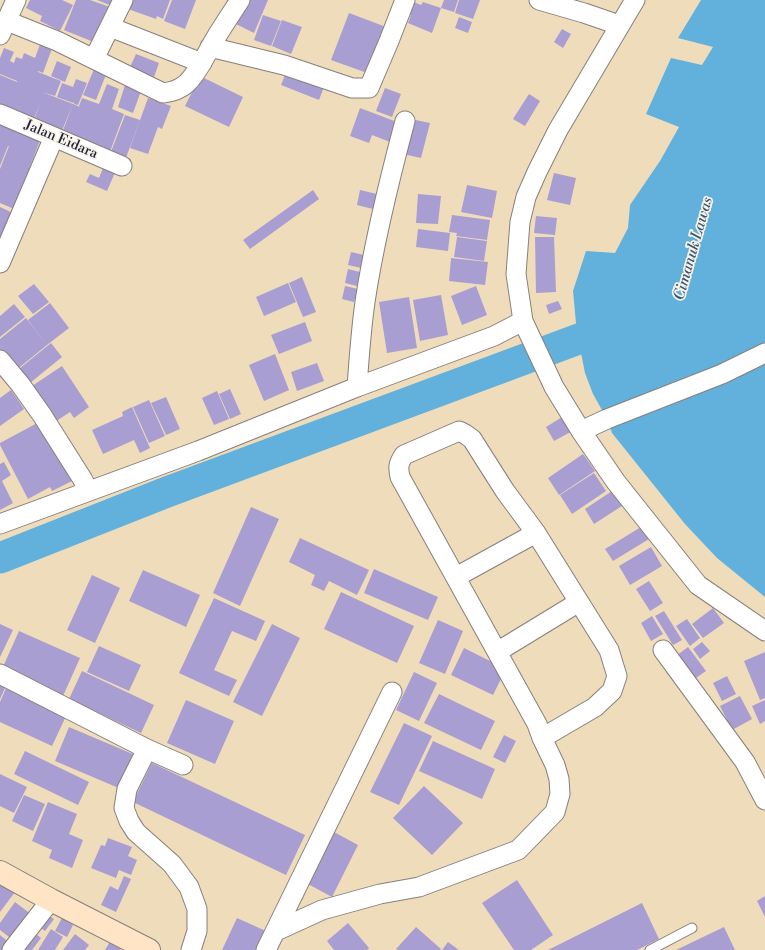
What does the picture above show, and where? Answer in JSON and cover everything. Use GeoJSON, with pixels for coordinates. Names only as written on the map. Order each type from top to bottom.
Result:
{"type":"FeatureCollection","features":[{"type":"Feature","properties":{"kind":"street"},"geometry":{"type":"LineString","coordinates":[[94,59],[123,0]]}},
{"type":"Feature","properties":{"kind":"street"},"geometry":{"type":"LineString","coordinates":[[12,1],[4,28],[57,40],[163,93],[172,92],[179,89],[194,75],[240,0]]}},
{"type":"Feature","properties":{"kind":"street"},"geometry":{"type":"LineString","coordinates":[[110,27],[206,55],[284,65],[352,88],[369,88],[405,0]]}},
{"type":"Feature","properties":{"kind":"street"},"geometry":{"type":"LineString","coordinates":[[539,0],[619,25]]}},
{"type":"Feature","properties":{"kind":"street"},"geometry":{"type":"LineString","coordinates":[[635,0],[558,130],[526,197],[520,222],[516,274],[526,328],[554,387],[581,431],[616,482],[698,585],[765,631]]}},
{"type":"Feature","properties":{"kind":"street","name":"Jalan Eidara"},"geometry":{"type":"LineString","coordinates":[[0,114],[122,166]]}},
{"type":"Feature","properties":{"kind":"street"},"geometry":{"type":"LineString","coordinates":[[357,387],[364,304],[374,248],[387,187],[405,121]]}},
{"type":"Feature","properties":{"kind":"street"},"geometry":{"type":"LineString","coordinates":[[0,264],[54,137]]}},
{"type":"Feature","properties":{"kind":"street"},"geometry":{"type":"LineString","coordinates":[[0,524],[198,451],[357,387],[494,336],[526,328]]}},
{"type":"Feature","properties":{"kind":"street"},"geometry":{"type":"LineString","coordinates":[[581,431],[607,419],[722,374],[765,354]]}},
{"type":"Feature","properties":{"kind":"street"},"geometry":{"type":"LineString","coordinates":[[0,360],[20,384],[42,415],[83,480],[88,491]]}},
{"type":"Feature","properties":{"kind":"street"},"geometry":{"type":"LineString","coordinates":[[276,931],[322,910],[380,894],[419,887],[518,850],[555,812],[560,794],[556,765],[542,738],[537,724],[400,477],[398,466],[404,455],[458,431],[472,439],[505,491],[536,533],[608,650],[617,676],[612,691],[595,707],[542,738]]}},
{"type":"Feature","properties":{"kind":"street"},"geometry":{"type":"LineString","coordinates":[[456,577],[536,533]]}},
{"type":"Feature","properties":{"kind":"street"},"geometry":{"type":"LineString","coordinates":[[497,652],[579,602]]}},
{"type":"Feature","properties":{"kind":"street"},"geometry":{"type":"LineString","coordinates":[[663,650],[745,762],[765,800]]}},
{"type":"Feature","properties":{"kind":"street"},"geometry":{"type":"LineString","coordinates":[[0,674],[147,749],[183,765]]}},
{"type":"Feature","properties":{"kind":"street"},"geometry":{"type":"LineString","coordinates":[[266,950],[392,692]]}},
{"type":"Feature","properties":{"kind":"street"},"geometry":{"type":"LineString","coordinates":[[147,749],[127,789],[124,808],[129,821],[136,832],[172,864],[189,887],[197,909],[197,931],[191,950]]}},
{"type":"Feature","properties":{"kind":"street"},"geometry":{"type":"LineString","coordinates":[[0,872],[149,950]]}},
{"type":"Feature","properties":{"kind":"street"},"geometry":{"type":"LineString","coordinates":[[12,950],[51,900]]}},
{"type":"Feature","properties":{"kind":"lane"},"geometry":{"type":"LineString","coordinates":[[650,950],[692,928]]}},
{"type":"Feature","properties":{"kind":"water","name":"Cimanuk Lawas"},"geometry":{"type":"Polygon","coordinates":[[[701,0],[765,0],[765,597],[717,558],[685,524],[612,433],[607,419],[593,394],[585,373],[576,323],[573,291],[586,251],[615,253],[628,228],[630,205],[660,161],[679,127],[646,114],[671,58],[702,65],[713,47],[678,38],[701,0]]]}},
{"type":"Feature","properties":{"kind":"building"},"geometry":{"type":"Polygon","coordinates":[[[30,0],[62,0],[73,5],[60,31],[40,21],[42,16],[26,8],[30,0]]]}},
{"type":"Feature","properties":{"kind":"building"},"geometry":{"type":"Polygon","coordinates":[[[76,0],[90,0],[110,7],[96,43],[64,30],[76,0]]]}},
{"type":"Feature","properties":{"kind":"building"},"geometry":{"type":"Polygon","coordinates":[[[97,0],[120,0],[117,8],[97,0]]]}},
{"type":"Feature","properties":{"kind":"building"},"geometry":{"type":"Polygon","coordinates":[[[132,0],[170,0],[163,19],[157,16],[156,19],[128,9],[132,0]]]}},
{"type":"Feature","properties":{"kind":"building"},"geometry":{"type":"Polygon","coordinates":[[[172,0],[196,0],[185,29],[164,21],[172,0]]]}},
{"type":"Feature","properties":{"kind":"building"},"geometry":{"type":"Polygon","coordinates":[[[246,0],[268,0],[254,33],[236,24],[246,0]]]}},
{"type":"Feature","properties":{"kind":"building"},"geometry":{"type":"Polygon","coordinates":[[[444,0],[458,0],[454,12],[441,8],[444,0]]]}},
{"type":"Feature","properties":{"kind":"building"},"geometry":{"type":"Polygon","coordinates":[[[459,0],[480,0],[473,19],[455,13],[459,0]]]}},
{"type":"Feature","properties":{"kind":"building"},"geometry":{"type":"Polygon","coordinates":[[[411,1],[421,5],[423,2],[441,8],[432,33],[408,23],[411,15],[407,13],[411,1]]]}},
{"type":"Feature","properties":{"kind":"building"},"geometry":{"type":"Polygon","coordinates":[[[349,13],[386,27],[370,74],[331,60],[349,13]]]}},
{"type":"Feature","properties":{"kind":"building"},"geometry":{"type":"Polygon","coordinates":[[[263,15],[281,21],[271,46],[254,40],[263,15]]]}},
{"type":"Feature","properties":{"kind":"building"},"geometry":{"type":"Polygon","coordinates":[[[459,17],[472,22],[468,33],[455,28],[459,17]]]}},
{"type":"Feature","properties":{"kind":"building"},"geometry":{"type":"Polygon","coordinates":[[[282,20],[302,27],[291,54],[272,46],[282,20]]]}},
{"type":"Feature","properties":{"kind":"building"},"geometry":{"type":"Polygon","coordinates":[[[562,29],[571,34],[563,48],[554,42],[562,29]]]}},
{"type":"Feature","properties":{"kind":"building"},"geometry":{"type":"Polygon","coordinates":[[[42,39],[54,43],[43,73],[38,72],[61,81],[55,96],[42,92],[73,104],[61,133],[33,122],[41,102],[34,118],[0,104],[0,75],[17,82],[0,74],[0,58],[4,48],[14,52],[10,61],[14,63],[16,57],[22,59],[24,53],[35,58],[42,39]]]}},
{"type":"Feature","properties":{"kind":"building"},"geometry":{"type":"Polygon","coordinates":[[[136,54],[159,63],[154,77],[130,67],[136,54]]]}},
{"type":"Feature","properties":{"kind":"building"},"geometry":{"type":"Polygon","coordinates":[[[57,61],[71,67],[65,82],[51,76],[57,61]]]}},
{"type":"Feature","properties":{"kind":"building"},"geometry":{"type":"Polygon","coordinates":[[[95,67],[107,72],[96,100],[83,95],[95,67]]]}},
{"type":"Feature","properties":{"kind":"building"},"geometry":{"type":"Polygon","coordinates":[[[287,70],[325,84],[319,100],[281,85],[287,70]]]}},
{"type":"Feature","properties":{"kind":"building"},"geometry":{"type":"Polygon","coordinates":[[[200,76],[243,97],[229,127],[185,106],[200,76]]]}},
{"type":"Feature","properties":{"kind":"building"},"geometry":{"type":"Polygon","coordinates":[[[76,79],[87,83],[78,105],[74,104],[74,102],[73,103],[57,97],[62,83],[73,87],[76,79]]]}},
{"type":"Feature","properties":{"kind":"building"},"geometry":{"type":"Polygon","coordinates":[[[107,84],[119,89],[112,109],[124,114],[108,157],[62,133],[73,104],[80,107],[82,98],[99,104],[107,84]]]}},
{"type":"Feature","properties":{"kind":"building"},"geometry":{"type":"Polygon","coordinates":[[[125,85],[141,91],[133,113],[118,107],[125,85]]]}},
{"type":"Feature","properties":{"kind":"building"},"geometry":{"type":"Polygon","coordinates":[[[385,88],[401,94],[392,117],[376,111],[385,88]]]}},
{"type":"Feature","properties":{"kind":"building"},"geometry":{"type":"Polygon","coordinates":[[[529,94],[540,101],[525,126],[513,119],[529,94]]]}},
{"type":"Feature","properties":{"kind":"building"},"geometry":{"type":"Polygon","coordinates":[[[148,98],[171,106],[162,129],[158,127],[148,154],[130,148],[148,98]]]}},
{"type":"Feature","properties":{"kind":"building"},"geometry":{"type":"Polygon","coordinates":[[[360,108],[397,122],[390,142],[372,135],[369,143],[350,136],[360,108]]]}},
{"type":"Feature","properties":{"kind":"building"},"geometry":{"type":"Polygon","coordinates":[[[125,115],[140,120],[124,163],[109,157],[125,115]]]}},
{"type":"Feature","properties":{"kind":"building"},"geometry":{"type":"Polygon","coordinates":[[[0,118],[42,135],[14,209],[0,203],[0,169],[9,146],[0,166],[0,118]]]}},
{"type":"Feature","properties":{"kind":"building"},"geometry":{"type":"Polygon","coordinates":[[[411,119],[430,123],[421,158],[403,154],[411,119]]]}},
{"type":"Feature","properties":{"kind":"building"},"geometry":{"type":"Polygon","coordinates":[[[105,163],[117,168],[107,191],[86,182],[90,174],[99,178],[105,163]]]}},
{"type":"Feature","properties":{"kind":"building"},"geometry":{"type":"Polygon","coordinates":[[[554,173],[576,178],[570,205],[547,200],[554,173]]]}},
{"type":"Feature","properties":{"kind":"building"},"geometry":{"type":"Polygon","coordinates":[[[467,185],[497,191],[492,218],[461,212],[467,185]]]}},
{"type":"Feature","properties":{"kind":"building"},"geometry":{"type":"Polygon","coordinates":[[[313,190],[319,199],[250,249],[243,240],[313,190]]]}},
{"type":"Feature","properties":{"kind":"building"},"geometry":{"type":"Polygon","coordinates":[[[360,190],[377,194],[373,209],[357,205],[360,190]]]}},
{"type":"Feature","properties":{"kind":"building"},"geometry":{"type":"Polygon","coordinates":[[[418,194],[441,196],[438,224],[416,223],[418,194]]]}},
{"type":"Feature","properties":{"kind":"building"},"geometry":{"type":"Polygon","coordinates":[[[0,207],[11,212],[0,239],[0,207]]]}},
{"type":"Feature","properties":{"kind":"building"},"geometry":{"type":"Polygon","coordinates":[[[452,215],[490,220],[487,240],[456,236],[457,233],[449,232],[452,215]]]}},
{"type":"Feature","properties":{"kind":"building"},"geometry":{"type":"Polygon","coordinates":[[[536,216],[557,218],[555,235],[534,233],[536,216]]]}},
{"type":"Feature","properties":{"kind":"building"},"geometry":{"type":"Polygon","coordinates":[[[418,229],[450,233],[448,251],[416,247],[418,229]]]}},
{"type":"Feature","properties":{"kind":"building"},"geometry":{"type":"Polygon","coordinates":[[[457,237],[487,241],[484,261],[454,257],[457,237]]]}},
{"type":"Feature","properties":{"kind":"building"},"geometry":{"type":"Polygon","coordinates":[[[535,237],[554,237],[556,292],[536,293],[535,237]]]}},
{"type":"Feature","properties":{"kind":"building"},"geometry":{"type":"Polygon","coordinates":[[[351,252],[364,255],[361,268],[348,265],[351,252]]]}},
{"type":"Feature","properties":{"kind":"building"},"geometry":{"type":"Polygon","coordinates":[[[451,258],[488,262],[485,285],[449,281],[451,258]]]}},
{"type":"Feature","properties":{"kind":"building"},"geometry":{"type":"Polygon","coordinates":[[[348,269],[360,272],[357,286],[345,283],[348,269]]]}},
{"type":"Feature","properties":{"kind":"building"},"geometry":{"type":"Polygon","coordinates":[[[302,277],[316,312],[303,317],[289,283],[302,277]]]}},
{"type":"Feature","properties":{"kind":"building"},"geometry":{"type":"Polygon","coordinates":[[[288,283],[296,302],[264,316],[256,297],[288,283]]]}},
{"type":"Feature","properties":{"kind":"building"},"geometry":{"type":"Polygon","coordinates":[[[34,284],[49,302],[33,314],[18,296],[34,284]]]}},
{"type":"Feature","properties":{"kind":"building"},"geometry":{"type":"Polygon","coordinates":[[[345,286],[358,289],[354,302],[342,299],[345,286]]]}},
{"type":"Feature","properties":{"kind":"building"},"geometry":{"type":"Polygon","coordinates":[[[476,286],[487,315],[462,325],[451,296],[476,286]]]}},
{"type":"Feature","properties":{"kind":"building"},"geometry":{"type":"Polygon","coordinates":[[[441,295],[448,335],[420,341],[413,300],[441,295]]]}},
{"type":"Feature","properties":{"kind":"building"},"geometry":{"type":"Polygon","coordinates":[[[409,297],[417,348],[387,353],[379,302],[409,297]]]}},
{"type":"Feature","properties":{"kind":"building"},"geometry":{"type":"Polygon","coordinates":[[[558,301],[562,309],[549,314],[546,305],[558,301]]]}},
{"type":"Feature","properties":{"kind":"building"},"geometry":{"type":"Polygon","coordinates":[[[50,303],[69,328],[47,345],[28,320],[50,303]]]}},
{"type":"Feature","properties":{"kind":"building"},"geometry":{"type":"Polygon","coordinates":[[[14,304],[25,317],[0,337],[0,316],[14,304]]]}},
{"type":"Feature","properties":{"kind":"building"},"geometry":{"type":"Polygon","coordinates":[[[26,318],[47,345],[15,371],[0,353],[0,339],[26,318]]]}},
{"type":"Feature","properties":{"kind":"building"},"geometry":{"type":"Polygon","coordinates":[[[305,322],[312,341],[279,354],[271,335],[305,322]]]}},
{"type":"Feature","properties":{"kind":"building"},"geometry":{"type":"Polygon","coordinates":[[[51,343],[62,357],[25,387],[14,373],[51,343]]]}},
{"type":"Feature","properties":{"kind":"building"},"geometry":{"type":"Polygon","coordinates":[[[275,354],[289,390],[264,401],[249,365],[275,354]]]}},
{"type":"Feature","properties":{"kind":"building"},"geometry":{"type":"Polygon","coordinates":[[[317,363],[324,381],[297,391],[291,372],[317,363]]]}},
{"type":"Feature","properties":{"kind":"building"},"geometry":{"type":"Polygon","coordinates":[[[62,366],[89,407],[74,418],[70,412],[55,422],[32,386],[62,366]]]}},
{"type":"Feature","properties":{"kind":"building"},"geometry":{"type":"Polygon","coordinates":[[[230,389],[241,414],[230,419],[219,394],[230,389]]]}},
{"type":"Feature","properties":{"kind":"building"},"geometry":{"type":"Polygon","coordinates":[[[11,390],[24,409],[0,426],[0,398],[11,390]]]}},
{"type":"Feature","properties":{"kind":"building"},"geometry":{"type":"Polygon","coordinates":[[[217,391],[229,419],[214,425],[202,398],[217,391]]]}},
{"type":"Feature","properties":{"kind":"building"},"geometry":{"type":"Polygon","coordinates":[[[166,397],[180,429],[166,435],[151,403],[166,397]]]}},
{"type":"Feature","properties":{"kind":"building"},"geometry":{"type":"Polygon","coordinates":[[[149,400],[165,436],[149,443],[133,407],[149,400]]]}},
{"type":"Feature","properties":{"kind":"building"},"geometry":{"type":"Polygon","coordinates":[[[132,407],[150,448],[140,453],[134,440],[103,454],[92,430],[123,416],[122,412],[132,407]]]}},
{"type":"Feature","properties":{"kind":"building"},"geometry":{"type":"Polygon","coordinates":[[[567,414],[576,429],[554,441],[546,427],[567,414]]]}},
{"type":"Feature","properties":{"kind":"building"},"geometry":{"type":"Polygon","coordinates":[[[41,421],[74,480],[52,491],[50,487],[28,499],[0,443],[41,421]]]}},
{"type":"Feature","properties":{"kind":"building"},"geometry":{"type":"Polygon","coordinates":[[[583,454],[595,471],[559,495],[548,478],[583,454]]]}},
{"type":"Feature","properties":{"kind":"building"},"geometry":{"type":"Polygon","coordinates":[[[4,462],[11,475],[2,481],[13,503],[0,510],[0,464],[4,462]]]}},
{"type":"Feature","properties":{"kind":"building"},"geometry":{"type":"Polygon","coordinates":[[[594,473],[606,491],[572,514],[560,495],[594,473]]]}},
{"type":"Feature","properties":{"kind":"building"},"geometry":{"type":"Polygon","coordinates":[[[615,489],[625,504],[594,524],[585,509],[615,489]]]}},
{"type":"Feature","properties":{"kind":"building"},"geometry":{"type":"Polygon","coordinates":[[[251,507],[279,519],[240,606],[213,593],[251,507]]]}},
{"type":"Feature","properties":{"kind":"building"},"geometry":{"type":"Polygon","coordinates":[[[641,527],[649,539],[613,561],[605,549],[641,527]]]}},
{"type":"Feature","properties":{"kind":"building"},"geometry":{"type":"Polygon","coordinates":[[[300,538],[369,570],[357,595],[329,581],[324,591],[311,585],[315,575],[289,562],[300,538]]]}},
{"type":"Feature","properties":{"kind":"building"},"geometry":{"type":"Polygon","coordinates":[[[651,547],[662,566],[630,585],[619,566],[651,547]]]}},
{"type":"Feature","properties":{"kind":"building"},"geometry":{"type":"Polygon","coordinates":[[[374,569],[438,597],[428,620],[364,593],[374,569]]]}},
{"type":"Feature","properties":{"kind":"building"},"geometry":{"type":"Polygon","coordinates":[[[143,570],[200,595],[186,627],[129,601],[143,570]]]}},
{"type":"Feature","properties":{"kind":"building"},"geometry":{"type":"Polygon","coordinates":[[[92,575],[120,588],[95,643],[67,630],[92,575]]]}},
{"type":"Feature","properties":{"kind":"building"},"geometry":{"type":"Polygon","coordinates":[[[649,581],[663,603],[650,611],[636,589],[649,581]]]}},
{"type":"Feature","properties":{"kind":"building"},"geometry":{"type":"Polygon","coordinates":[[[341,592],[414,626],[397,663],[324,629],[341,592]]]}},
{"type":"Feature","properties":{"kind":"building"},"geometry":{"type":"Polygon","coordinates":[[[214,598],[265,621],[256,641],[232,631],[214,670],[237,680],[229,696],[179,673],[214,598]]]}},
{"type":"Feature","properties":{"kind":"building"},"geometry":{"type":"Polygon","coordinates":[[[713,608],[724,623],[703,638],[692,624],[713,608]]]}},
{"type":"Feature","properties":{"kind":"building"},"geometry":{"type":"Polygon","coordinates":[[[664,611],[682,640],[673,645],[655,616],[664,611]]]}},
{"type":"Feature","properties":{"kind":"building"},"geometry":{"type":"Polygon","coordinates":[[[652,616],[663,634],[651,641],[641,623],[652,616]]]}},
{"type":"Feature","properties":{"kind":"building"},"geometry":{"type":"Polygon","coordinates":[[[687,619],[700,638],[690,646],[676,626],[687,619]]]}},
{"type":"Feature","properties":{"kind":"building"},"geometry":{"type":"Polygon","coordinates":[[[438,620],[463,631],[445,674],[419,663],[438,620]]]}},
{"type":"Feature","properties":{"kind":"building"},"geometry":{"type":"Polygon","coordinates":[[[0,624],[13,630],[0,657],[0,624]]]}},
{"type":"Feature","properties":{"kind":"building"},"geometry":{"type":"Polygon","coordinates":[[[272,624],[300,638],[262,716],[233,702],[272,624]]]}},
{"type":"Feature","properties":{"kind":"building"},"geometry":{"type":"Polygon","coordinates":[[[19,631],[80,658],[63,696],[2,669],[19,631]]]}},
{"type":"Feature","properties":{"kind":"building"},"geometry":{"type":"Polygon","coordinates":[[[702,642],[710,651],[700,659],[693,649],[702,642]]]}},
{"type":"Feature","properties":{"kind":"building"},"geometry":{"type":"Polygon","coordinates":[[[99,646],[141,665],[129,691],[87,672],[99,646]]]}},
{"type":"Feature","properties":{"kind":"building"},"geometry":{"type":"Polygon","coordinates":[[[688,647],[706,671],[693,680],[676,656],[688,647]]]}},
{"type":"Feature","properties":{"kind":"building"},"geometry":{"type":"Polygon","coordinates":[[[464,648],[506,669],[493,695],[451,675],[464,648]]]}},
{"type":"Feature","properties":{"kind":"building"},"geometry":{"type":"Polygon","coordinates":[[[765,652],[765,698],[760,700],[744,661],[765,652]]]}},
{"type":"Feature","properties":{"kind":"building"},"geometry":{"type":"Polygon","coordinates":[[[82,671],[154,705],[141,733],[69,699],[82,671]]]}},
{"type":"Feature","properties":{"kind":"building"},"geometry":{"type":"Polygon","coordinates":[[[414,672],[437,683],[419,721],[396,710],[414,672]]]}},
{"type":"Feature","properties":{"kind":"building"},"geometry":{"type":"Polygon","coordinates":[[[727,676],[736,694],[722,701],[713,683],[727,676]]]}},
{"type":"Feature","properties":{"kind":"building"},"geometry":{"type":"Polygon","coordinates":[[[0,683],[6,686],[0,699],[0,683]]]}},
{"type":"Feature","properties":{"kind":"building"},"geometry":{"type":"Polygon","coordinates":[[[7,686],[67,714],[52,746],[0,722],[0,702],[7,686]]]}},
{"type":"Feature","properties":{"kind":"building"},"geometry":{"type":"Polygon","coordinates":[[[439,694],[495,721],[481,750],[424,723],[439,694]]]}},
{"type":"Feature","properties":{"kind":"building"},"geometry":{"type":"Polygon","coordinates":[[[740,696],[752,719],[732,730],[720,706],[740,696]]]}},
{"type":"Feature","properties":{"kind":"building"},"geometry":{"type":"Polygon","coordinates":[[[186,700],[234,721],[215,764],[167,743],[186,700]]]}},
{"type":"Feature","properties":{"kind":"building"},"geometry":{"type":"Polygon","coordinates":[[[765,700],[765,721],[760,724],[752,706],[765,700]]]}},
{"type":"Feature","properties":{"kind":"building"},"geometry":{"type":"Polygon","coordinates":[[[404,723],[432,736],[399,805],[370,792],[404,723]]]}},
{"type":"Feature","properties":{"kind":"building"},"geometry":{"type":"Polygon","coordinates":[[[69,727],[135,755],[121,789],[55,761],[69,727]]]}},
{"type":"Feature","properties":{"kind":"building"},"geometry":{"type":"Polygon","coordinates":[[[504,735],[516,741],[505,763],[493,757],[504,735]]]}},
{"type":"Feature","properties":{"kind":"building"},"geometry":{"type":"Polygon","coordinates":[[[433,741],[495,769],[482,799],[419,771],[433,741]]]}},
{"type":"Feature","properties":{"kind":"building"},"geometry":{"type":"Polygon","coordinates":[[[25,751],[89,782],[78,805],[14,774],[25,751]]]}},
{"type":"Feature","properties":{"kind":"building"},"geometry":{"type":"Polygon","coordinates":[[[152,763],[305,835],[286,875],[133,802],[152,763]]]}},
{"type":"Feature","properties":{"kind":"building"},"geometry":{"type":"Polygon","coordinates":[[[0,774],[27,787],[14,813],[0,806],[0,774]]]}},
{"type":"Feature","properties":{"kind":"building"},"geometry":{"type":"Polygon","coordinates":[[[424,786],[463,823],[432,855],[393,818],[424,786]]]}},
{"type":"Feature","properties":{"kind":"building"},"geometry":{"type":"Polygon","coordinates":[[[24,795],[45,804],[33,831],[12,821],[24,795]]]}},
{"type":"Feature","properties":{"kind":"building"},"geometry":{"type":"Polygon","coordinates":[[[48,802],[77,814],[69,834],[83,840],[72,868],[49,858],[52,850],[32,841],[48,802]]]}},
{"type":"Feature","properties":{"kind":"building"},"geometry":{"type":"Polygon","coordinates":[[[334,832],[358,845],[332,897],[308,884],[334,832]]]}},
{"type":"Feature","properties":{"kind":"building"},"geometry":{"type":"Polygon","coordinates":[[[108,838],[132,847],[128,856],[137,860],[131,875],[119,870],[116,878],[91,868],[101,845],[105,846],[108,838]]]}},
{"type":"Feature","properties":{"kind":"building"},"geometry":{"type":"Polygon","coordinates":[[[124,876],[131,879],[116,912],[101,905],[110,886],[118,890],[124,876]]]}},
{"type":"Feature","properties":{"kind":"building"},"geometry":{"type":"Polygon","coordinates":[[[517,880],[553,935],[531,950],[514,950],[482,903],[517,880]]]}},
{"type":"Feature","properties":{"kind":"building"},"geometry":{"type":"Polygon","coordinates":[[[0,881],[18,888],[0,912],[0,881]]]}},
{"type":"Feature","properties":{"kind":"building"},"geometry":{"type":"Polygon","coordinates":[[[765,896],[765,917],[757,901],[765,896]]]}},
{"type":"Feature","properties":{"kind":"building"},"geometry":{"type":"Polygon","coordinates":[[[15,902],[32,915],[13,940],[0,930],[0,923],[15,902]]]}},
{"type":"Feature","properties":{"kind":"building"},"geometry":{"type":"Polygon","coordinates":[[[642,903],[659,939],[637,950],[548,950],[642,903]]]}},
{"type":"Feature","properties":{"kind":"building"},"geometry":{"type":"Polygon","coordinates":[[[46,914],[54,919],[45,931],[38,926],[46,914]]]}},
{"type":"Feature","properties":{"kind":"building"},"geometry":{"type":"Polygon","coordinates":[[[62,918],[73,925],[67,937],[55,931],[62,918]]]}},
{"type":"Feature","properties":{"kind":"building"},"geometry":{"type":"Polygon","coordinates":[[[237,918],[268,932],[260,950],[222,950],[237,918]]]}},
{"type":"Feature","properties":{"kind":"building"},"geometry":{"type":"Polygon","coordinates":[[[348,923],[369,948],[367,950],[334,950],[327,941],[348,923]]]}},
{"type":"Feature","properties":{"kind":"building"},"geometry":{"type":"Polygon","coordinates":[[[416,927],[441,949],[396,949],[416,927]]]}},
{"type":"Feature","properties":{"kind":"building"},"geometry":{"type":"Polygon","coordinates":[[[724,927],[735,950],[676,950],[724,927]]]}},
{"type":"Feature","properties":{"kind":"building"},"geometry":{"type":"Polygon","coordinates":[[[51,929],[63,937],[55,950],[38,950],[51,929]]]}},
{"type":"Feature","properties":{"kind":"building"},"geometry":{"type":"Polygon","coordinates":[[[35,933],[41,938],[32,950],[22,950],[35,933]]]}},
{"type":"Feature","properties":{"kind":"building"},"geometry":{"type":"Polygon","coordinates":[[[75,934],[89,945],[85,950],[63,950],[75,934]]]}},
{"type":"Feature","properties":{"kind":"building"},"geometry":{"type":"Polygon","coordinates":[[[0,935],[11,944],[6,950],[0,950],[0,935]]]}},
{"type":"Feature","properties":{"kind":"building"},"geometry":{"type":"Polygon","coordinates":[[[112,938],[123,944],[120,950],[105,950],[112,938]]]}},
{"type":"Feature","properties":{"kind":"building"},"geometry":{"type":"Polygon","coordinates":[[[448,942],[459,950],[442,950],[448,942]]]}},
{"type":"Feature","properties":{"kind":"waterway"},"geometry":{"type":"LineString","coordinates":[[0,558],[167,492],[619,324]]}}]}
